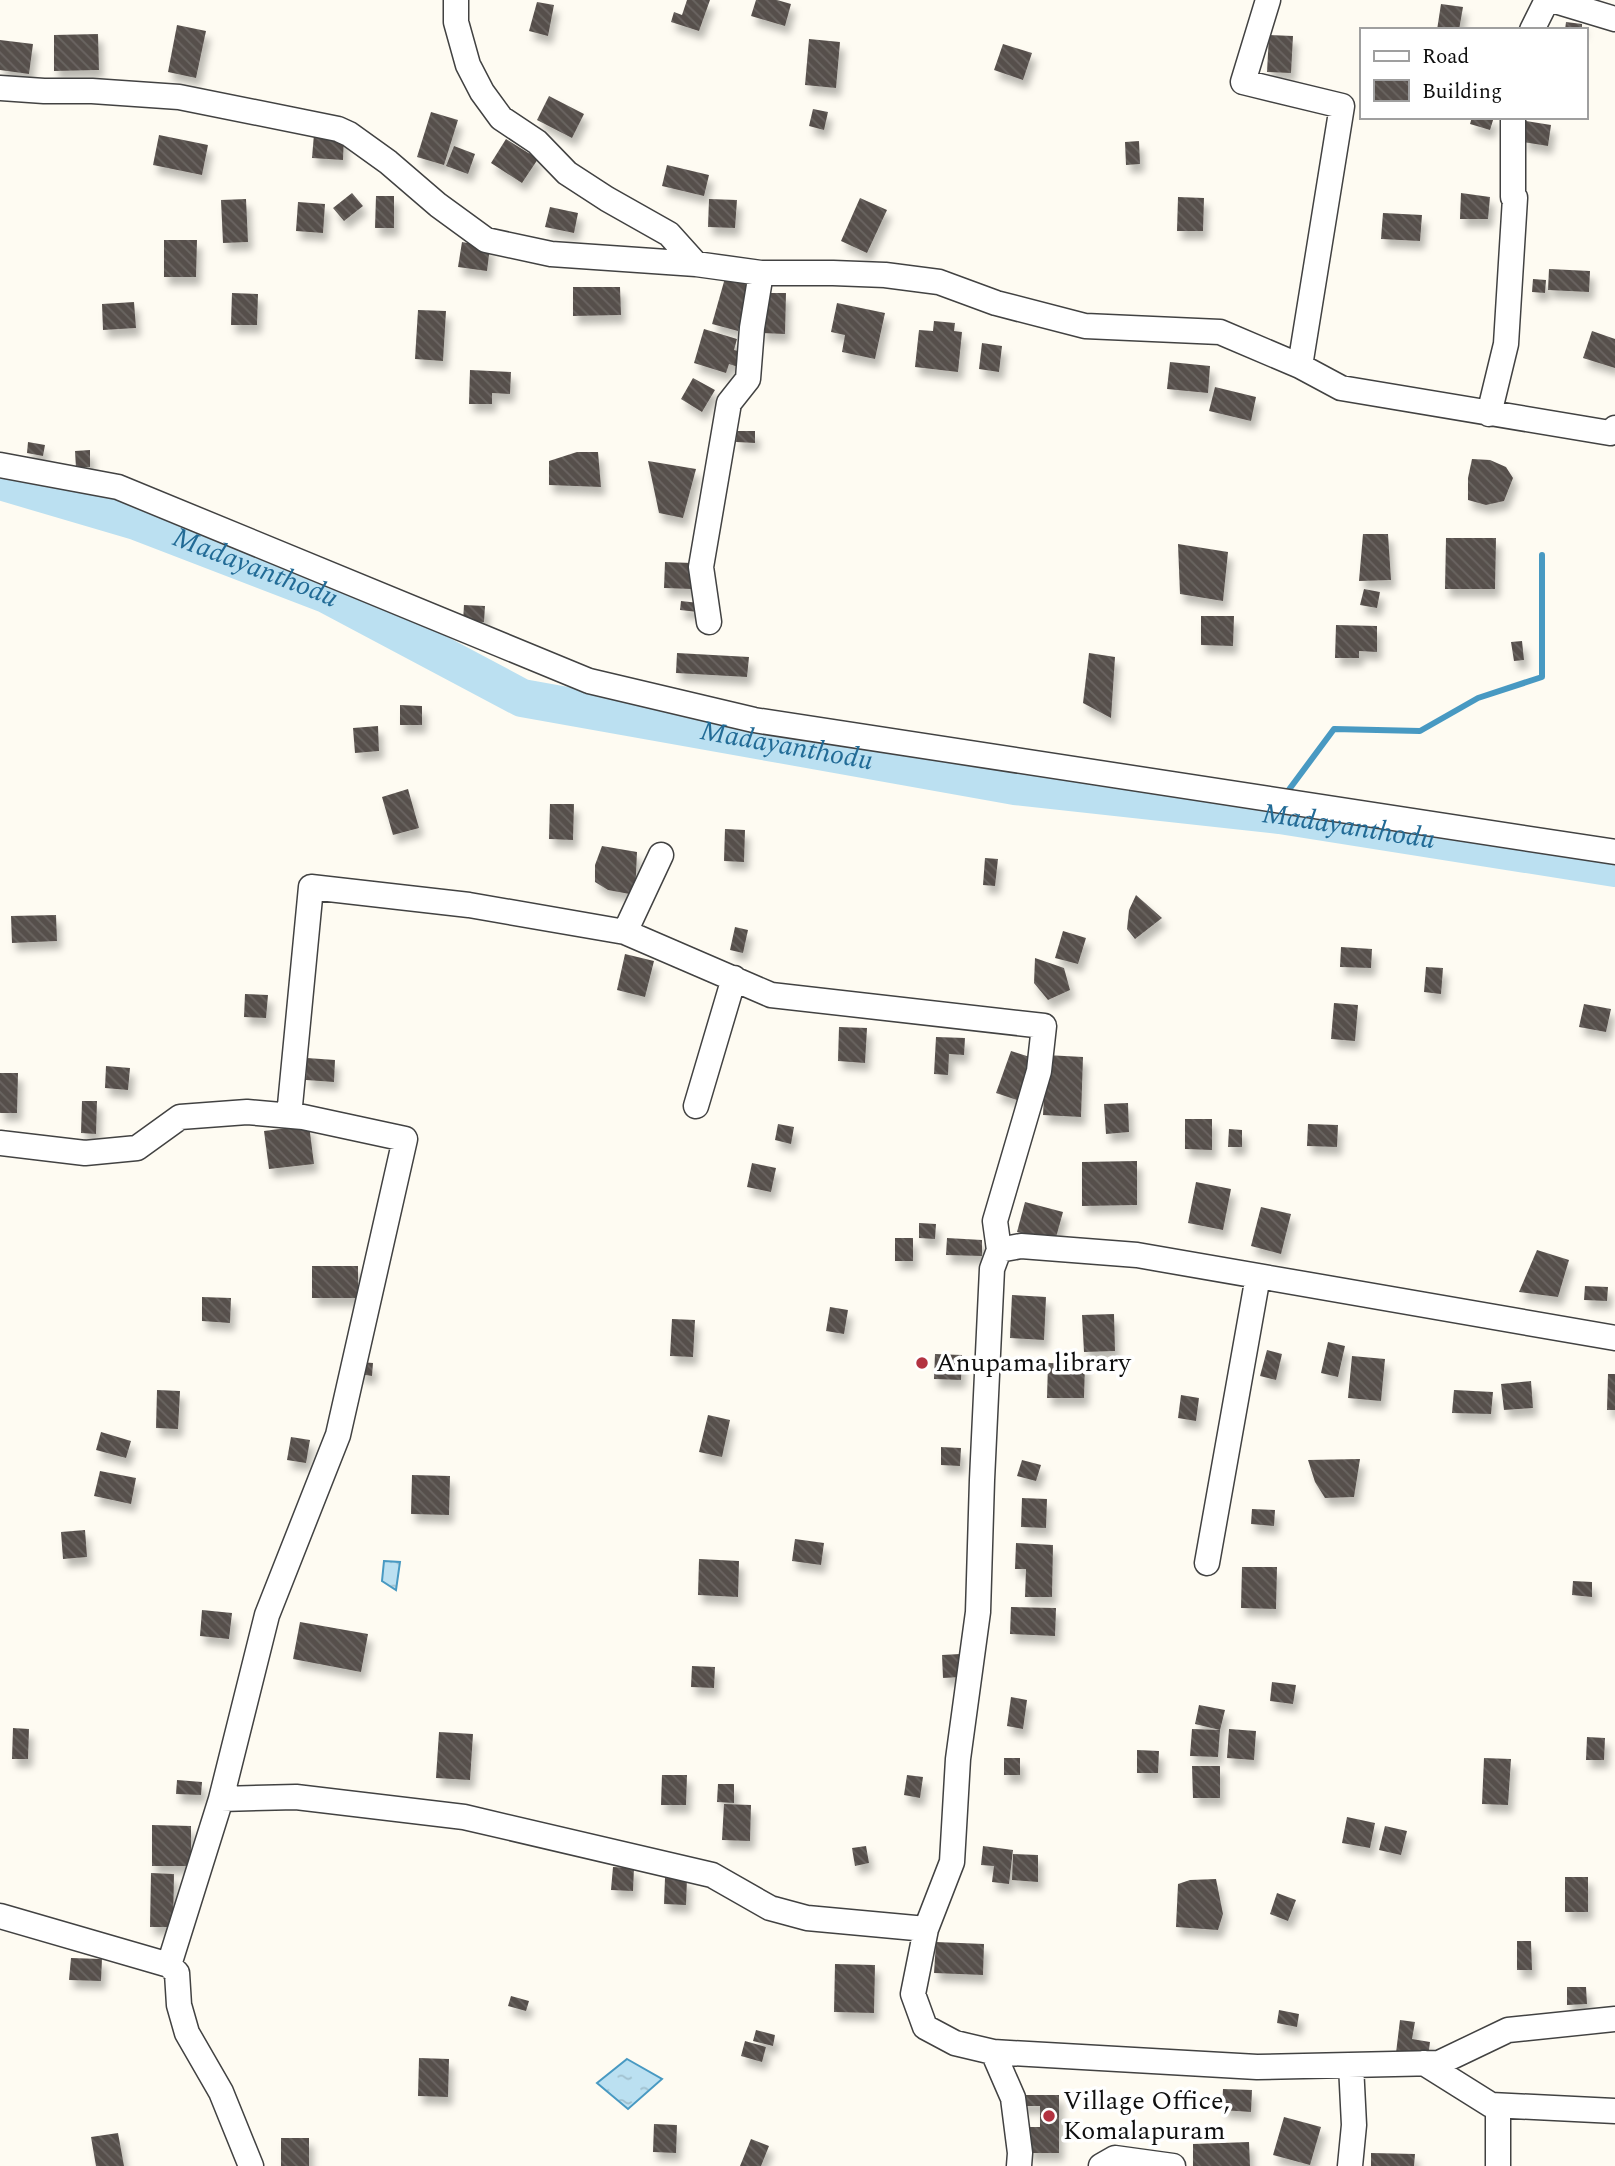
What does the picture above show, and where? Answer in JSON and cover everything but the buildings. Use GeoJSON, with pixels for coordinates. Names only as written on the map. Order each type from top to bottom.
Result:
{"type":"FeatureCollection","features":[{"type":"Feature","properties":{"kind":"street"},"geometry":{"type":"LineString","coordinates":[[456,0],[456,22],[468,65],[482,92],[501,118],[537,142],[567,173],[668,234],[696,264]]}},
{"type":"Feature","properties":{"kind":"street"},"geometry":{"type":"LineString","coordinates":[[1268,0],[1243,82],[1342,106],[1300,366]]}},
{"type":"Feature","properties":{"kind":"street"},"geometry":{"type":"LineString","coordinates":[[1533,28],[1550,0],[1615,19]]}},
{"type":"Feature","properties":{"kind":"street"},"geometry":{"type":"LineString","coordinates":[[0,88],[179,97],[338,129],[388,162],[438,205],[486,240],[551,254],[696,264],[761,273],[885,275],[939,282],[996,303],[1084,326],[1220,332],[1300,366],[1341,388],[1610,433],[1615,428]]}},
{"type":"Feature","properties":{"kind":"street"},"geometry":{"type":"LineString","coordinates":[[1489,414],[1506,344],[1516,198],[1513,197],[1513,119]]}},
{"type":"Feature","properties":{"kind":"street"},"geometry":{"type":"LineString","coordinates":[[709,622],[701,567],[729,403],[748,379],[761,273]]}},
{"type":"Feature","properties":{"kind":"street"},"geometry":{"type":"LineString","coordinates":[[0,466],[118,487],[589,681],[754,720],[1615,852]]}},
{"type":"Feature","properties":{"kind":"street"},"geometry":{"type":"LineString","coordinates":[[625,932],[661,855]]}},
{"type":"Feature","properties":{"kind":"street"},"geometry":{"type":"LineString","coordinates":[[289,1116],[310,887],[469,905],[625,932],[771,995],[1044,1026],[1039,1071],[995,1221],[999,1251],[992,1269],[978,1612],[958,1759],[953,1862],[926,1929],[913,1994],[925,2027],[955,2043],[993,2052],[1257,2067],[1439,2063],[1508,2030],[1615,2019]]}},
{"type":"Feature","properties":{"kind":"street"},"geometry":{"type":"LineString","coordinates":[[696,1106],[734,978]]}},
{"type":"Feature","properties":{"kind":"street"},"geometry":{"type":"LineString","coordinates":[[0,1143],[85,1153],[137,1148],[180,1117],[247,1112],[289,1116],[405,1139],[338,1434],[267,1615],[221,1799],[169,1965]]}},
{"type":"Feature","properties":{"kind":"street"},"geometry":{"type":"LineString","coordinates":[[999,1251],[1021,1246],[1137,1255],[1615,1338]]}},
{"type":"Feature","properties":{"kind":"street"},"geometry":{"type":"LineString","coordinates":[[1207,1563],[1258,1276]]}},
{"type":"Feature","properties":{"kind":"street"},"geometry":{"type":"LineString","coordinates":[[221,1799],[296,1797],[464,1817],[712,1875],[771,1908],[807,1918],[926,1929]]}},
{"type":"Feature","properties":{"kind":"street"},"geometry":{"type":"LineString","coordinates":[[0,1916],[169,1965],[177,1973],[179,2005],[187,2033],[221,2092],[251,2166]]}},
{"type":"Feature","properties":{"kind":"street"},"geometry":{"type":"LineString","coordinates":[[993,2052],[1013,2098],[1020,2153],[1019,2166]]}},
{"type":"Feature","properties":{"kind":"street"},"geometry":{"type":"LineString","coordinates":[[1424,2063],[1492,2105],[1615,2111]]}},
{"type":"Feature","properties":{"kind":"street"},"geometry":{"type":"LineString","coordinates":[[1350,2166],[1354,2125],[1352,2065]]}},
{"type":"Feature","properties":{"kind":"street"},"geometry":{"type":"LineString","coordinates":[[1498,2106],[1498,2166]]}},
{"type":"Feature","properties":{"kind":"street"},"geometry":{"type":"LineString","coordinates":[[1101,2166],[1115,2158],[1173,2166]]}},
{"type":"Feature","properties":{"kind":"water"},"geometry":{"type":"Polygon","coordinates":[[[384,1561],[400,1562],[396,1590],[382,1581],[384,1561]]]}},
{"type":"Feature","properties":{"kind":"water"},"geometry":{"type":"Polygon","coordinates":[[[627,2059],[662,2079],[628,2109],[597,2083],[627,2059]]]}},
{"type":"Feature","properties":{"kind":"waterway","name":"Madayanthodu"},"geometry":{"type":"LineString","coordinates":[[0,481],[136,521],[326,594],[522,698],[1015,786],[1280,815],[1615,868]]}},
{"type":"Feature","properties":{"kind":"waterway"},"geometry":{"type":"LineString","coordinates":[[1285,795],[1334,729],[1420,731],[1478,698],[1542,677],[1542,555]]}},
{"type":"Feature","properties":{"kind":"place","name":"Anupama library"},"geometry":{"type":"Point","coordinates":[922,1363]}},
{"type":"Feature","properties":{"kind":"place","name":"Village Office, Komalapuram"},"geometry":{"type":"Point","coordinates":[1049,2116]}}]}
